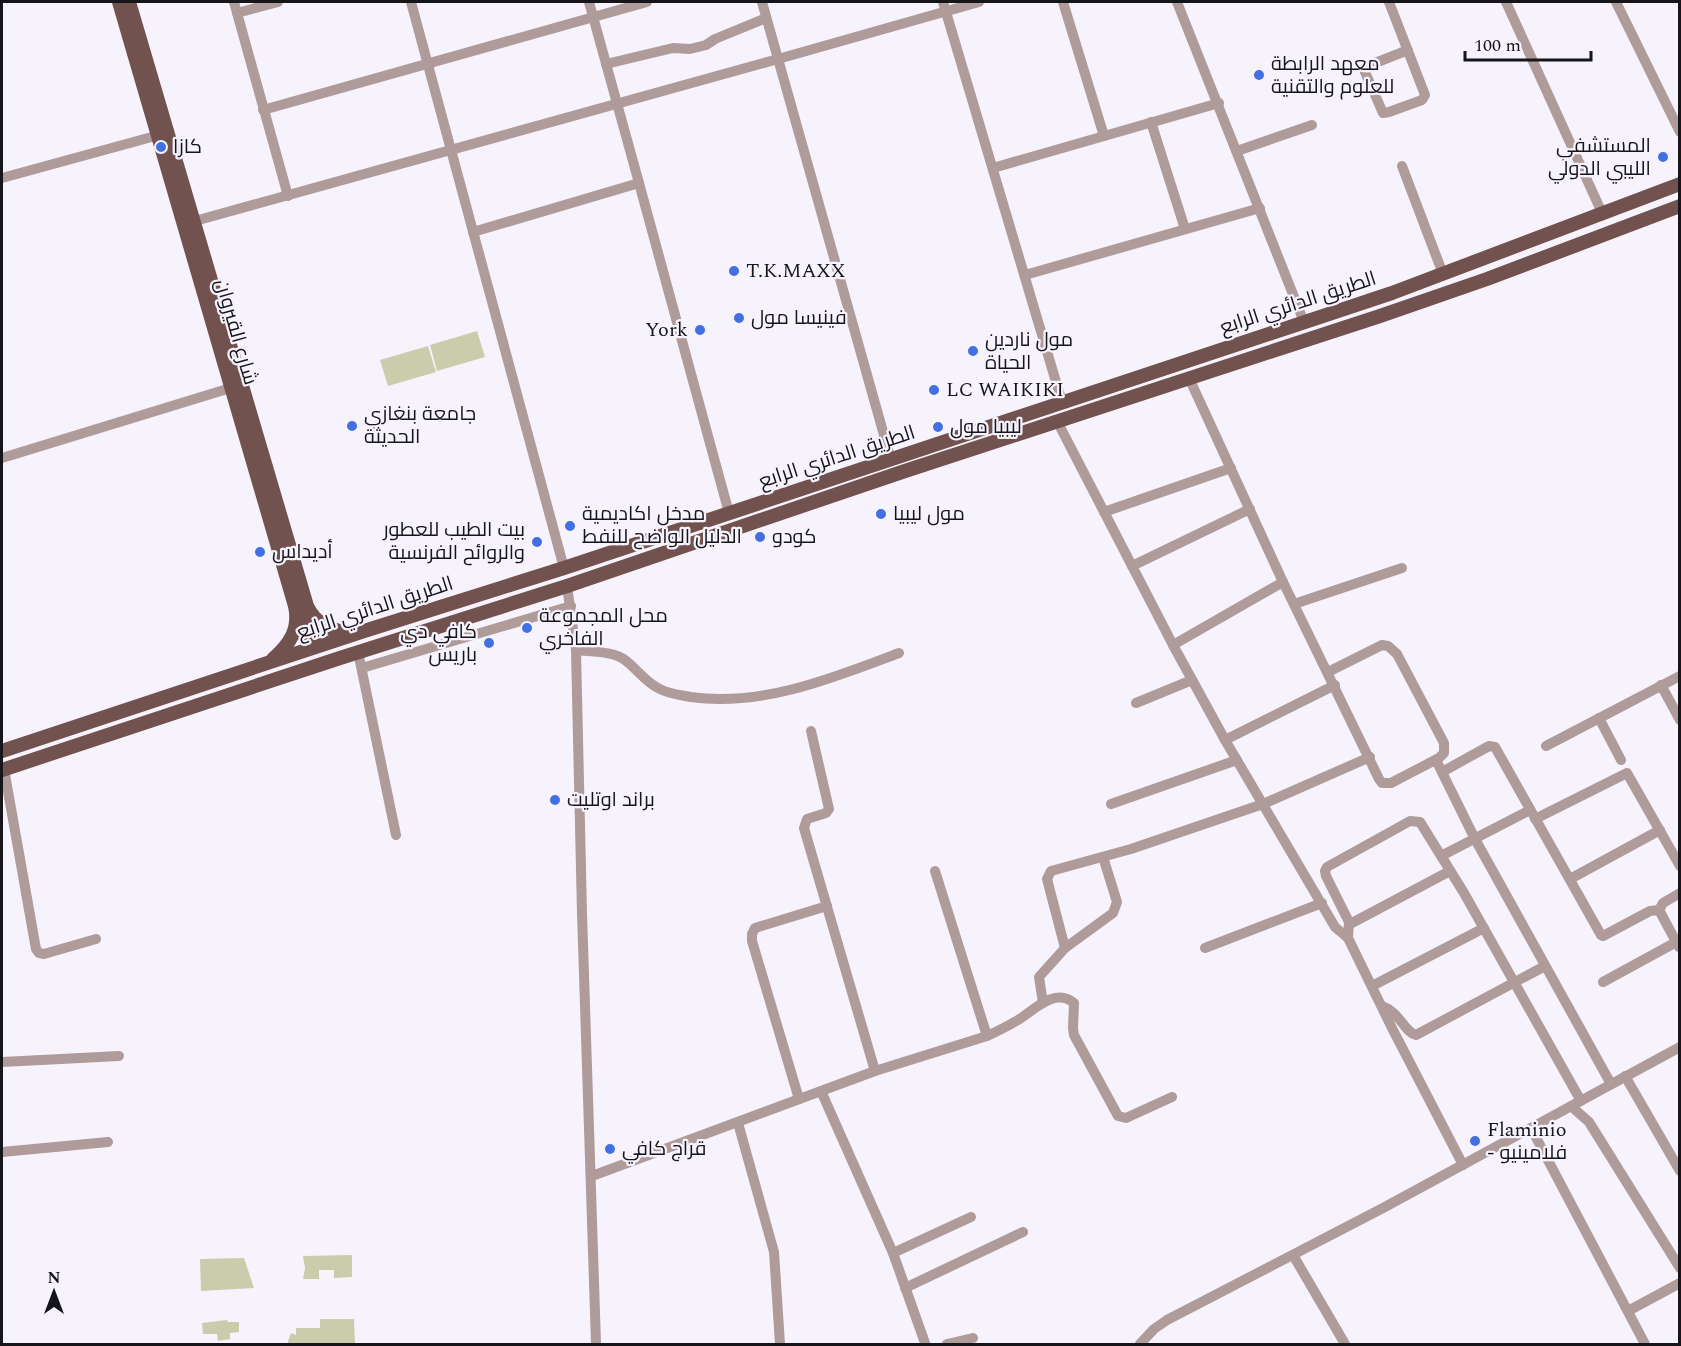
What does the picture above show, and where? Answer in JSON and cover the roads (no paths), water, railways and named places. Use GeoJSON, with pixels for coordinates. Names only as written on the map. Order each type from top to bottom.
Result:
{"type":"FeatureCollection","features":[{"type":"Feature","properties":{"kind":"main road","name":"شارع القيروان"},"geometry":{"type":"LineString","coordinates":[[119,2],[302,610],[292,640],[265,665]]}},
{"type":"Feature","properties":{"kind":"main road","name":"شارع القيروان"},"geometry":{"type":"LineString","coordinates":[[129,2],[195,221],[236,386]]}},
{"type":"Feature","properties":{"kind":"main road","name":"الطريق الدائري الرابع"},"geometry":{"type":"LineString","coordinates":[[2,751],[361,632],[564,568],[1304,322],[1443,274],[1680,184]]}},
{"type":"Feature","properties":{"kind":"main road","name":"الطريق الدائري الرابع"},"geometry":{"type":"LineString","coordinates":[[3,770],[358,652],[567,586],[894,475],[1477,283],[1680,206]]}},
{"type":"Feature","properties":{"kind":"main road"},"geometry":{"type":"LineString","coordinates":[[1117,384],[1123,399]]}},
{"type":"Feature","properties":{"kind":"main road"},"geometry":{"type":"LineString","coordinates":[[302,610],[339,632],[361,632]]}},
{"type":"Feature","properties":{"kind":"street"},"geometry":{"type":"LineString","coordinates":[[278,2],[236,7],[288,196]]}},
{"type":"Feature","properties":{"kind":"street"},"geometry":{"type":"LineString","coordinates":[[411,2],[564,568]]}},
{"type":"Feature","properties":{"kind":"street"},"geometry":{"type":"LineString","coordinates":[[589,2],[729,513]]}},
{"type":"Feature","properties":{"kind":"street"},"geometry":{"type":"LineString","coordinates":[[263,110],[647,2]]}},
{"type":"Feature","properties":{"kind":"street"},"geometry":{"type":"LineString","coordinates":[[762,2],[891,460]]}},
{"type":"Feature","properties":{"kind":"street"},"geometry":{"type":"LineString","coordinates":[[195,221],[778,59],[944,6],[979,2]]}},
{"type":"Feature","properties":{"kind":"street"},"geometry":{"type":"LineString","coordinates":[[1063,2],[1104,136]]}},
{"type":"Feature","properties":{"kind":"street"},"geometry":{"type":"LineString","coordinates":[[1177,2],[1304,322]]}},
{"type":"Feature","properties":{"kind":"street"},"geometry":{"type":"LineString","coordinates":[[1389,2],[1408,51],[1425,97],[1383,113],[1365,72],[1365,67],[1408,51]]}},
{"type":"Feature","properties":{"kind":"street"},"geometry":{"type":"LineString","coordinates":[[1506,2],[1603,215]]}},
{"type":"Feature","properties":{"kind":"street"},"geometry":{"type":"LineString","coordinates":[[1616,2],[1680,132]]}},
{"type":"Feature","properties":{"kind":"street"},"geometry":{"type":"LineString","coordinates":[[944,6],[1062,402]]}},
{"type":"Feature","properties":{"kind":"street"},"geometry":{"type":"LineString","coordinates":[[606,63],[673,48],[690,49],[706,45],[766,18]]}},
{"type":"Feature","properties":{"kind":"street"},"geometry":{"type":"LineString","coordinates":[[993,168],[1218,103]]}},
{"type":"Feature","properties":{"kind":"street"},"geometry":{"type":"LineString","coordinates":[[1151,122],[1185,229]]}},
{"type":"Feature","properties":{"kind":"street"},"geometry":{"type":"LineString","coordinates":[[1237,151],[1312,125]]}},
{"type":"Feature","properties":{"kind":"street"},"geometry":{"type":"LineString","coordinates":[[2,178],[159,135]]}},
{"type":"Feature","properties":{"kind":"street"},"geometry":{"type":"LineString","coordinates":[[1402,166],[1443,274]]}},
{"type":"Feature","properties":{"kind":"street"},"geometry":{"type":"LineString","coordinates":[[473,232],[639,183]]}},
{"type":"Feature","properties":{"kind":"street"},"geometry":{"type":"LineString","coordinates":[[1025,275],[1260,208]]}},
{"type":"Feature","properties":{"kind":"street"},"geometry":{"type":"LineString","coordinates":[[1189,378],[1283,582],[1379,779],[1385,783],[1391,783],[1436,760],[1444,753],[1444,743],[1392,648],[1382,645],[1328,672]]}},
{"type":"Feature","properties":{"kind":"street"},"geometry":{"type":"LineString","coordinates":[[2,458],[236,386]]}},
{"type":"Feature","properties":{"kind":"street"},"geometry":{"type":"LineString","coordinates":[[1057,421],[1225,740],[1335,927],[1348,938],[1463,1165]]}},
{"type":"Feature","properties":{"kind":"street"},"geometry":{"type":"LineString","coordinates":[[1104,512],[1231,468]]}},
{"type":"Feature","properties":{"kind":"street"},"geometry":{"type":"LineString","coordinates":[[1132,566],[1250,509]]}},
{"type":"Feature","properties":{"kind":"street"},"geometry":{"type":"LineString","coordinates":[[1294,604],[1402,568]]}},
{"type":"Feature","properties":{"kind":"street"},"geometry":{"type":"LineString","coordinates":[[1173,645],[1283,582]]}},
{"type":"Feature","properties":{"kind":"street"},"geometry":{"type":"LineString","coordinates":[[567,586],[576,650],[596,1344]]}},
{"type":"Feature","properties":{"kind":"street"},"geometry":{"type":"LineString","coordinates":[[362,668],[571,606]]}},
{"type":"Feature","properties":{"kind":"street"},"geometry":{"type":"LineString","coordinates":[[576,650],[618,656],[659,689],[679,695],[728,700],[764,695],[801,686],[898,653]]}},
{"type":"Feature","properties":{"kind":"street"},"geometry":{"type":"LineString","coordinates":[[358,652],[396,834]]}},
{"type":"Feature","properties":{"kind":"street"},"geometry":{"type":"LineString","coordinates":[[1546,746],[1680,676]]}},
{"type":"Feature","properties":{"kind":"street"},"geometry":{"type":"LineString","coordinates":[[1136,703],[1192,681]]}},
{"type":"Feature","properties":{"kind":"street"},"geometry":{"type":"LineString","coordinates":[[1225,740],[1335,685]]}},
{"type":"Feature","properties":{"kind":"street"},"geometry":{"type":"LineString","coordinates":[[1661,685],[1680,720]]}},
{"type":"Feature","properties":{"kind":"street"},"geometry":{"type":"LineString","coordinates":[[1599,718],[1621,760]]}},
{"type":"Feature","properties":{"kind":"street"},"geometry":{"type":"LineString","coordinates":[[811,731],[829,809],[826,813],[807,819],[804,828],[875,1071]]}},
{"type":"Feature","properties":{"kind":"street"},"geometry":{"type":"LineString","coordinates":[[1442,772],[1492,746],[1495,747],[1599,933],[1603,936],[1650,911],[1659,910]]}},
{"type":"Feature","properties":{"kind":"street"},"geometry":{"type":"LineString","coordinates":[[1065,948],[1047,877],[1054,870],[1131,849],[1263,804],[1370,757]]}},
{"type":"Feature","properties":{"kind":"street"},"geometry":{"type":"LineString","coordinates":[[1111,804],[1237,760]]}},
{"type":"Feature","properties":{"kind":"street"},"geometry":{"type":"LineString","coordinates":[[1436,760],[1475,839],[1611,1084]]}},
{"type":"Feature","properties":{"kind":"street"},"geometry":{"type":"LineString","coordinates":[[3,770],[36,949],[39,953],[44,954],[96,939]]}},
{"type":"Feature","properties":{"kind":"street"},"geometry":{"type":"LineString","coordinates":[[1441,856],[1627,773],[1680,866]]}},
{"type":"Feature","properties":{"kind":"street"},"geometry":{"type":"LineString","coordinates":[[1348,938],[1350,924],[1325,874],[1327,867],[1415,821],[1424,827],[1484,928],[1576,1104],[1680,1268]]}},
{"type":"Feature","properties":{"kind":"street"},"geometry":{"type":"LineString","coordinates":[[1570,879],[1660,830]]}},
{"type":"Feature","properties":{"kind":"street"},"geometry":{"type":"LineString","coordinates":[[1042,1003],[1040,977],[1065,948],[1113,913],[1116,908],[1117,902],[1103,857]]}},
{"type":"Feature","properties":{"kind":"street"},"geometry":{"type":"LineString","coordinates":[[934,871],[987,1035]]}},
{"type":"Feature","properties":{"kind":"street"},"geometry":{"type":"LineString","coordinates":[[1350,924],[1450,871]]}},
{"type":"Feature","properties":{"kind":"street"},"geometry":{"type":"LineString","coordinates":[[1659,910],[1663,903],[1680,893]]}},
{"type":"Feature","properties":{"kind":"street"},"geometry":{"type":"LineString","coordinates":[[1205,948],[1322,903]]}},
{"type":"Feature","properties":{"kind":"street"},"geometry":{"type":"LineString","coordinates":[[799,1099],[752,941],[752,934],[755,928],[828,906]]}},
{"type":"Feature","properties":{"kind":"street"},"geometry":{"type":"LineString","coordinates":[[1603,982],[1678,943],[1659,910]]}},
{"type":"Feature","properties":{"kind":"street"},"geometry":{"type":"LineString","coordinates":[[1372,986],[1484,928]]}},
{"type":"Feature","properties":{"kind":"street"},"geometry":{"type":"LineString","coordinates":[[1382,1006],[1396,1013],[1411,1034],[1416,1035],[1545,966]]}},
{"type":"Feature","properties":{"kind":"street"},"geometry":{"type":"LineString","coordinates":[[592,1176],[875,1071],[987,1035],[1017,1020],[1042,1003],[1058,997],[1073,1001],[1075,1007],[1074,1035],[1118,1116],[1126,1118],[1172,1097]]}},
{"type":"Feature","properties":{"kind":"street"},"geometry":{"type":"LineString","coordinates":[[1140,1344],[1154,1329],[1167,1320],[1463,1165],[1680,1047]]}},
{"type":"Feature","properties":{"kind":"street"},"geometry":{"type":"LineString","coordinates":[[2,1062],[119,1056]]}},
{"type":"Feature","properties":{"kind":"street"},"geometry":{"type":"LineString","coordinates":[[1625,1076],[1680,1171]]}},
{"type":"Feature","properties":{"kind":"street"},"geometry":{"type":"LineString","coordinates":[[821,1091],[893,1253],[925,1344]]}},
{"type":"Feature","properties":{"kind":"street"},"geometry":{"type":"LineString","coordinates":[[738,1123],[774,1252],[780,1344]]}},
{"type":"Feature","properties":{"kind":"street"},"geometry":{"type":"LineString","coordinates":[[1531,1128],[1645,1344]]}},
{"type":"Feature","properties":{"kind":"street"},"geometry":{"type":"LineString","coordinates":[[2,1152],[108,1142]]}},
{"type":"Feature","properties":{"kind":"street"},"geometry":{"type":"LineString","coordinates":[[893,1253],[971,1217]]}},
{"type":"Feature","properties":{"kind":"street"},"geometry":{"type":"LineString","coordinates":[[905,1288],[1023,1232]]}},
{"type":"Feature","properties":{"kind":"street"},"geometry":{"type":"LineString","coordinates":[[1293,1255],[1345,1344]]}},
{"type":"Feature","properties":{"kind":"street"},"geometry":{"type":"LineString","coordinates":[[1628,1311],[1680,1283]]}},
{"type":"Feature","properties":{"kind":"street"},"geometry":{"type":"LineString","coordinates":[[946,1344],[973,1338]]}},
{"type":"Feature","properties":{"kind":"place","name":"معهد الرابطة للعلوم والتقنية"},"geometry":{"type":"Point","coordinates":[1259,75]}},
{"type":"Feature","properties":{"kind":"place","name":"كازا"},"geometry":{"type":"Point","coordinates":[161,147]}},
{"type":"Feature","properties":{"kind":"place","name":"المستشفي الليبي الدولي"},"geometry":{"type":"Point","coordinates":[1663,157]}},
{"type":"Feature","properties":{"kind":"place","name":"T.K.MAXX"},"geometry":{"type":"Point","coordinates":[734,271]}},
{"type":"Feature","properties":{"kind":"place","name":"فينيسا مول"},"geometry":{"type":"Point","coordinates":[739,318]}},
{"type":"Feature","properties":{"kind":"place","name":"York"},"geometry":{"type":"Point","coordinates":[700,330]}},
{"type":"Feature","properties":{"kind":"place","name":"مول ناردين الحياة"},"geometry":{"type":"Point","coordinates":[973,351]}},
{"type":"Feature","properties":{"kind":"place","name":"LC WAIKIKI"},"geometry":{"type":"Point","coordinates":[934,390]}},
{"type":"Feature","properties":{"kind":"place","name":"جامعة بنغازي الحديثة"},"geometry":{"type":"Point","coordinates":[352,426]}},
{"type":"Feature","properties":{"kind":"place","name":"ليبيا مول"},"geometry":{"type":"Point","coordinates":[938,427]}},
{"type":"Feature","properties":{"kind":"place","name":"مول ليبيا"},"geometry":{"type":"Point","coordinates":[881,514]}},
{"type":"Feature","properties":{"kind":"place","name":"مدخل اكاديمية الدليل الواضح للنفط"},"geometry":{"type":"Point","coordinates":[570,526]}},
{"type":"Feature","properties":{"kind":"place","name":"كودو"},"geometry":{"type":"Point","coordinates":[760,537]}},
{"type":"Feature","properties":{"kind":"place","name":"بيت الطيب للعطور والروائح الفرنسية"},"geometry":{"type":"Point","coordinates":[537,542]}},
{"type":"Feature","properties":{"kind":"place","name":"أديداس"},"geometry":{"type":"Point","coordinates":[260,552]}},
{"type":"Feature","properties":{"kind":"place","name":"محل المجموعة الفاخري"},"geometry":{"type":"Point","coordinates":[527,628]}},
{"type":"Feature","properties":{"kind":"place","name":"كافي دي باريس"},"geometry":{"type":"Point","coordinates":[489,643]}},
{"type":"Feature","properties":{"kind":"place","name":"براند اوتليت"},"geometry":{"type":"Point","coordinates":[555,800]}},
{"type":"Feature","properties":{"kind":"place","name":"Flaminio - فلامينيو"},"geometry":{"type":"Point","coordinates":[1475,1141]}},
{"type":"Feature","properties":{"kind":"place","name":"قراج كافي"},"geometry":{"type":"Point","coordinates":[610,1149]}}]}
